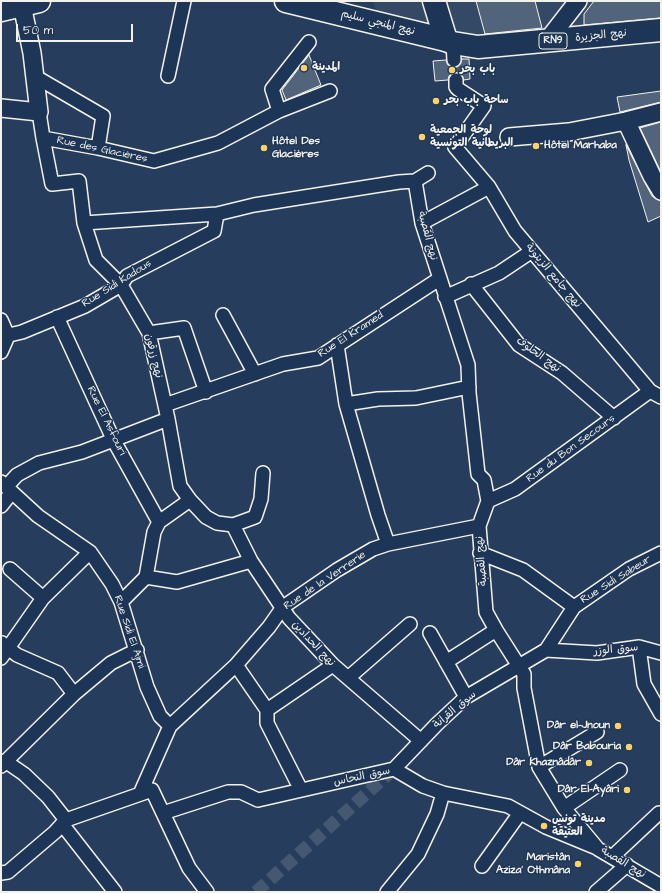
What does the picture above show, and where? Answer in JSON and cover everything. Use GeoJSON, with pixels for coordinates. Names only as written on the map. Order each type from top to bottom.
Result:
{"type":"FeatureCollection","features":[{"type":"Feature","properties":{"kind":"main road","name":"نهج المنجي سليم"},"geometry":{"type":"LineString","coordinates":[[286,1],[309,4],[451,47]]}},
{"type":"Feature","properties":{"kind":"main road"},"geometry":{"type":"LineString","coordinates":[[434,1],[451,47]]}},
{"type":"Feature","properties":{"kind":"main road","name":"نهج الجزيرة"},"geometry":{"type":"LineString","coordinates":[[451,47],[547,41],[661,30]]}},
{"type":"Feature","properties":{"kind":"street"},"geometry":{"type":"LineString","coordinates":[[168,76],[184,1]]}},
{"type":"Feature","properties":{"kind":"street"},"geometry":{"type":"LineString","coordinates":[[547,41],[578,1]]}},
{"type":"Feature","properties":{"kind":"street"},"geometry":{"type":"LineString","coordinates":[[1,108],[39,112],[36,77],[13,6]]}},
{"type":"Feature","properties":{"kind":"street"},"geometry":{"type":"LineString","coordinates":[[279,111],[272,89],[308,42]]}},
{"type":"Feature","properties":{"kind":"street"},"geometry":{"type":"LineString","coordinates":[[36,77],[103,116],[98,148]]}},
{"type":"Feature","properties":{"kind":"street","name":"نهج جامع الزيتونة"},"geometry":{"type":"LineString","coordinates":[[456,80],[456,87],[458,89],[484,107],[455,147],[489,187],[515,231],[656,394]]}},
{"type":"Feature","properties":{"kind":"street","name":"Rue des Glacières"},"geometry":{"type":"LineString","coordinates":[[39,112],[43,138],[98,148],[154,162],[218,143],[279,111],[330,91]]}},
{"type":"Feature","properties":{"kind":"street"},"geometry":{"type":"LineString","coordinates":[[510,137],[569,132],[626,121],[661,112]]}},
{"type":"Feature","properties":{"kind":"street"},"geometry":{"type":"LineString","coordinates":[[626,121],[652,176],[661,191]]}},
{"type":"Feature","properties":{"kind":"street","name":"نهج زرقون"},"geometry":{"type":"LineString","coordinates":[[43,138],[52,184],[79,182],[84,223],[96,260],[121,285],[149,333],[168,419],[180,486],[190,500],[206,517],[217,523],[233,525]]}},
{"type":"Feature","properties":{"kind":"street"},"geometry":{"type":"LineString","coordinates":[[84,223],[217,214],[254,205],[399,182],[415,181],[428,173]]}},
{"type":"Feature","properties":{"kind":"street","name":"نهج القصبة"},"geometry":{"type":"LineString","coordinates":[[415,181],[422,222],[439,279],[468,365],[478,474],[484,480],[488,501],[479,526],[486,612],[524,674],[524,688],[539,767],[564,808],[598,849],[661,886]]}},
{"type":"Feature","properties":{"kind":"street"},"geometry":{"type":"LineString","coordinates":[[422,222],[489,187]]}},
{"type":"Feature","properties":{"kind":"street","name":"Rue Sidi Kadous"},"geometry":{"type":"LineString","coordinates":[[4,337],[22,332],[85,306],[121,285],[127,276],[214,231],[217,214]]}},
{"type":"Feature","properties":{"kind":"street"},"geometry":{"type":"LineString","coordinates":[[445,297],[499,272],[532,251]]}},
{"type":"Feature","properties":{"kind":"street","name":"Rue El Kramed"},"geometry":{"type":"LineString","coordinates":[[165,405],[283,364],[318,358],[439,279]]}},
{"type":"Feature","properties":{"kind":"street","name":"نهج الحلوف"},"geometry":{"type":"LineString","coordinates":[[471,284],[519,345],[562,373],[614,418]]}},
{"type":"Feature","properties":{"kind":"street"},"geometry":{"type":"LineString","coordinates":[[223,316],[255,374]]}},
{"type":"Feature","properties":{"kind":"street","name":"Rue El Asfouri"},"geometry":{"type":"LineString","coordinates":[[57,318],[114,441],[159,522]]}},
{"type":"Feature","properties":{"kind":"street"},"geometry":{"type":"LineString","coordinates":[[1,320],[4,337],[1,352]]}},
{"type":"Feature","properties":{"kind":"street"},"geometry":{"type":"LineString","coordinates":[[149,333],[184,328],[206,392]]}},
{"type":"Feature","properties":{"kind":"street"},"geometry":{"type":"LineString","coordinates":[[337,345],[346,404],[378,515],[388,544]]}},
{"type":"Feature","properties":{"kind":"street"},"geometry":{"type":"LineString","coordinates":[[346,404],[378,399],[416,398],[469,387]]}},
{"type":"Feature","properties":{"kind":"street","name":"Rue du Bon Secours"},"geometry":{"type":"LineString","coordinates":[[488,501],[515,489],[614,418],[656,394]]}},
{"type":"Feature","properties":{"kind":"street"},"geometry":{"type":"LineString","coordinates":[[1,506],[6,487],[17,475],[39,463],[82,452],[168,419]]}},
{"type":"Feature","properties":{"kind":"street"},"geometry":{"type":"LineString","coordinates":[[233,525],[255,517],[261,499],[263,473]]}},
{"type":"Feature","properties":{"kind":"street","name":"Rue Sidi El Ajmi"},"geometry":{"type":"LineString","coordinates":[[6,487],[38,516],[90,552],[112,584],[121,602],[137,650],[147,687],[160,716],[170,726]]}},
{"type":"Feature","properties":{"kind":"street"},"geometry":{"type":"LineString","coordinates":[[121,602],[146,577],[154,532],[159,522],[190,500]]}},
{"type":"Feature","properties":{"kind":"street","name":"نهج الحدادين"},"geometry":{"type":"LineString","coordinates":[[233,525],[250,561],[283,607],[289,618],[333,666],[421,741]]}},
{"type":"Feature","properties":{"kind":"street","name":"Rue de la Verrerie"},"geometry":{"type":"LineString","coordinates":[[170,726],[236,665],[269,627],[283,607],[337,570],[373,549],[388,544],[479,526]]}},
{"type":"Feature","properties":{"kind":"street"},"geometry":{"type":"LineString","coordinates":[[74,694],[58,674],[3,650],[43,598],[90,552]]}},
{"type":"Feature","properties":{"kind":"street"},"geometry":{"type":"LineString","coordinates":[[480,553],[523,570],[574,606]]}},
{"type":"Feature","properties":{"kind":"street","name":"Rue Sidi Sabeur"},"geometry":{"type":"LineString","coordinates":[[546,650],[574,606],[629,569],[661,553]]}},
{"type":"Feature","properties":{"kind":"street"},"geometry":{"type":"LineString","coordinates":[[146,577],[177,582],[250,561]]}},
{"type":"Feature","properties":{"kind":"street"},"geometry":{"type":"LineString","coordinates":[[10,569],[43,598]]}},
{"type":"Feature","properties":{"kind":"street"},"geometry":{"type":"LineString","coordinates":[[348,678],[410,624]]}},
{"type":"Feature","properties":{"kind":"street"},"geometry":{"type":"LineString","coordinates":[[446,662],[496,630]]}},
{"type":"Feature","properties":{"kind":"street"},"geometry":{"type":"LineString","coordinates":[[430,633],[466,697]]}},
{"type":"Feature","properties":{"kind":"street"},"geometry":{"type":"LineString","coordinates":[[639,647],[644,684],[661,714]]}},
{"type":"Feature","properties":{"kind":"street","name":"سوق الوزر"},"geometry":{"type":"LineString","coordinates":[[546,650],[597,654],[639,647],[661,653]]}},
{"type":"Feature","properties":{"kind":"street"},"geometry":{"type":"LineString","coordinates":[[115,892],[64,822],[48,797],[24,774],[3,763],[74,694],[111,663],[137,650]]}},
{"type":"Feature","properties":{"kind":"street","name":"سوق القرانة"},"geometry":{"type":"LineString","coordinates":[[394,769],[466,697],[518,665],[546,650]]}},
{"type":"Feature","properties":{"kind":"street"},"geometry":{"type":"LineString","coordinates":[[236,665],[267,710],[267,722],[301,790]]}},
{"type":"Feature","properties":{"kind":"street"},"geometry":{"type":"LineString","coordinates":[[267,710],[333,666]]}},
{"type":"Feature","properties":{"kind":"street"},"geometry":{"type":"LineString","coordinates":[[140,794],[170,726]]}},
{"type":"Feature","properties":{"kind":"street"},"geometry":{"type":"LineString","coordinates":[[539,767],[597,732]]}},
{"type":"Feature","properties":{"kind":"street","name":"سوق النحاس"},"geometry":{"type":"LineString","coordinates":[[163,813],[228,792],[241,792],[258,800],[394,769],[423,786],[443,793],[508,806],[546,827],[598,849]]}},
{"type":"Feature","properties":{"kind":"street"},"geometry":{"type":"LineString","coordinates":[[564,808],[620,770]]}},
{"type":"Feature","properties":{"kind":"street"},"geometry":{"type":"LineString","coordinates":[[1,873],[8,872],[64,822],[152,790],[189,868],[207,892]]}},
{"type":"Feature","properties":{"kind":"street"},"geometry":{"type":"LineString","coordinates":[[387,892],[418,854],[436,814],[443,793]]}},
{"type":"Feature","properties":{"kind":"street"},"geometry":{"type":"LineString","coordinates":[[482,866],[520,813]]}},
{"type":"Feature","properties":{"kind":"street"},"geometry":{"type":"LineString","coordinates":[[612,857],[659,813]]}},
{"type":"Feature","properties":{"kind":"street"},"geometry":{"type":"LineString","coordinates":[[596,892],[627,866]]}},
{"type":"Feature","properties":{"kind":"shaded area"},"geometry":{"type":"Polygon","coordinates":[[[373,1],[661,1],[661,42],[540,54],[472,56],[382,30],[373,1]]]}},
{"type":"Feature","properties":{"kind":"building"},"geometry":{"type":"Polygon","coordinates":[[[476,1],[535,1],[542,28],[485,34],[476,1]]]}},
{"type":"Feature","properties":{"kind":"building"},"geometry":{"type":"Polygon","coordinates":[[[594,1],[661,1],[661,18],[584,25],[584,14],[594,1]]]}},
{"type":"Feature","properties":{"kind":"building","name":"المدينة"},"geometry":{"type":"Polygon","coordinates":[[[309,55],[321,85],[286,100],[282,90],[309,55]]]}},
{"type":"Feature","properties":{"kind":"building","name":"باب بحر"},"geometry":{"type":"Polygon","coordinates":[[[462,59],[469,59],[470,79],[464,80],[460,73],[456,72],[449,76],[448,80],[435,81],[433,61],[446,60],[448,65],[454,68],[459,66],[462,59]]]}},
{"type":"Feature","properties":{"kind":"building"},"geometry":{"type":"Polygon","coordinates":[[[661,91],[661,102],[620,112],[617,97],[661,91]]]}},
{"type":"Feature","properties":{"kind":"building"},"geometry":{"type":"Polygon","coordinates":[[[661,122],[661,172],[640,128],[661,122]]]}},
{"type":"Feature","properties":{"kind":"building"},"geometry":{"type":"Polygon","coordinates":[[[626,145],[652,196],[661,201],[661,216],[648,222],[629,160],[626,145]]]}},
{"type":"Feature","properties":{"kind":"tunnel"},"geometry":{"type":"LineString","coordinates":[[454,60],[456,80]]}},
{"type":"Feature","properties":{"kind":"tunnel"},"geometry":{"type":"LineString","coordinates":[[256,892],[394,769]]}},
{"type":"Feature","properties":{"kind":"place","name":"المدينة"},"geometry":{"type":"Point","coordinates":[304,68]}},
{"type":"Feature","properties":{"kind":"place","name":"باب بحر"},"geometry":{"type":"Point","coordinates":[452,70]}},
{"type":"Feature","properties":{"kind":"place","name":"ساحة باب بحر"},"geometry":{"type":"Point","coordinates":[436,101]}},
{"type":"Feature","properties":{"kind":"place","name":"لوحة الجمعية البريطانية التونسية"},"geometry":{"type":"Point","coordinates":[422,137]}},
{"type":"Feature","properties":{"kind":"place","name":"Hôtel Marhaba"},"geometry":{"type":"Point","coordinates":[536,146]}},
{"type":"Feature","properties":{"kind":"place","name":"Hôtel Des Glacières"},"geometry":{"type":"Point","coordinates":[264,148]}},
{"type":"Feature","properties":{"kind":"place","name":"Dâr el-Jnoun"},"geometry":{"type":"Point","coordinates":[618,726]}},
{"type":"Feature","properties":{"kind":"place","name":"Dâr Babouria"},"geometry":{"type":"Point","coordinates":[629,747]}},
{"type":"Feature","properties":{"kind":"place","name":"Dâr Khaznâdâr"},"geometry":{"type":"Point","coordinates":[589,763]}},
{"type":"Feature","properties":{"kind":"place","name":"Dâr El-Ayâri"},"geometry":{"type":"Point","coordinates":[627,790]}},
{"type":"Feature","properties":{"kind":"place","name":"مدينة تونس العتيقة"},"geometry":{"type":"Point","coordinates":[544,826]}},
{"type":"Feature","properties":{"kind":"place","name":"Maristân Aziza' Othmâna"},"geometry":{"type":"Point","coordinates":[578,864]}}]}
